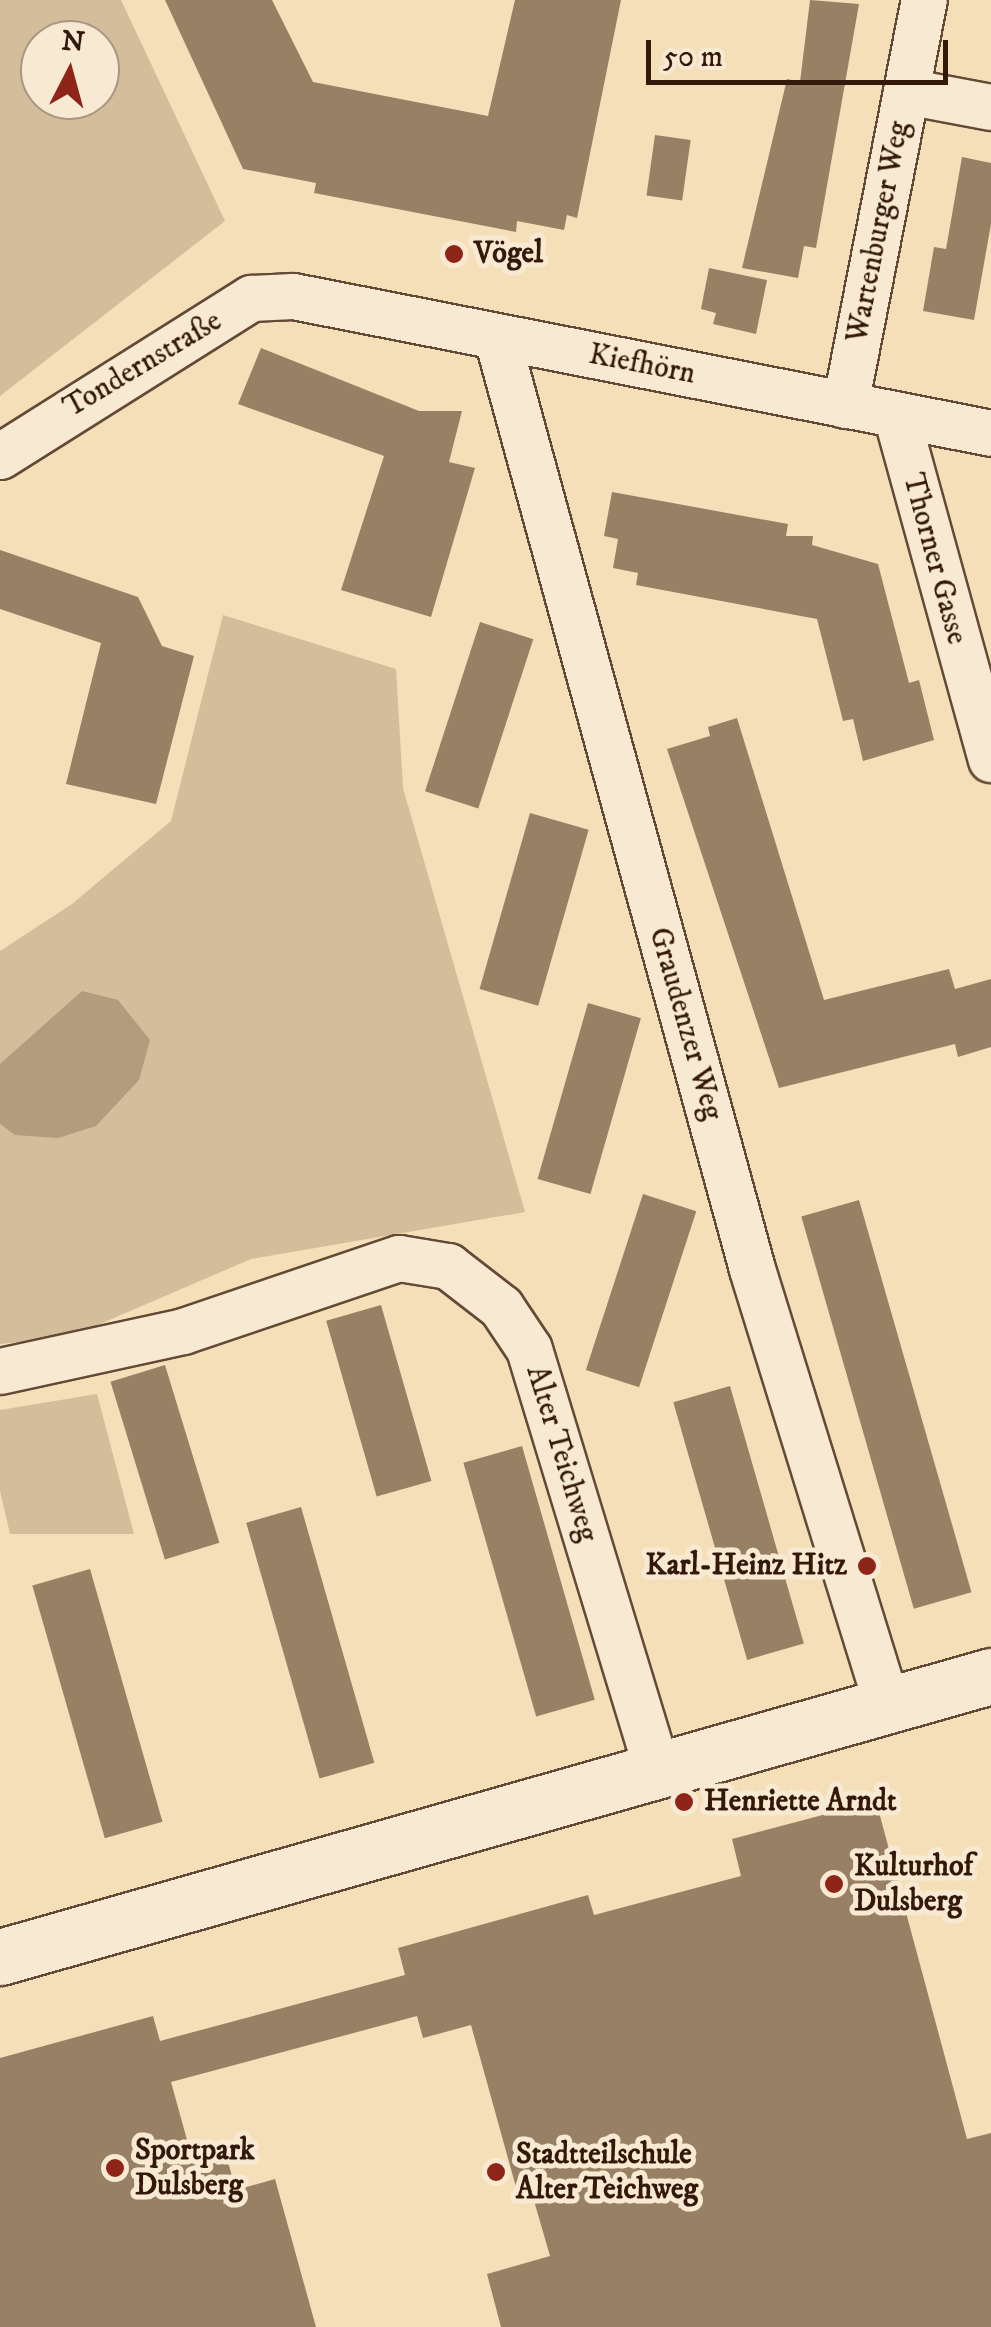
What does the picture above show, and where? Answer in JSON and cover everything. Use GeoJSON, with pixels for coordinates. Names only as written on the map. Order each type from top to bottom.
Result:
{"type":"FeatureCollection","features":[{"type":"Feature","properties":{"kind":"street","name":"Wartenburger Weg"},"geometry":{"type":"LineString","coordinates":[[845,405],[924,0]]}},
{"type":"Feature","properties":{"kind":"street"},"geometry":{"type":"LineString","coordinates":[[906,91],[991,107]]}},
{"type":"Feature","properties":{"kind":"street","name":"Kiefhörn"},"geometry":{"type":"LineString","coordinates":[[293,296],[991,434]]}},
{"type":"Feature","properties":{"kind":"street","name":"Tondernstraße"},"geometry":{"type":"LineString","coordinates":[[0,456],[252,298],[293,296]]}},
{"type":"Feature","properties":{"kind":"street","name":"Graudenzer Weg"},"geometry":{"type":"LineString","coordinates":[[497,338],[752,1270],[887,1706]]}},
{"type":"Feature","properties":{"kind":"street","name":"Thorner Gasse"},"geometry":{"type":"LineString","coordinates":[[896,416],[991,759]]}},
{"type":"Feature","properties":{"kind":"street","name":"Alter Teichweg"},"geometry":{"type":"LineString","coordinates":[[0,1371],[183,1330],[399,1258],[448,1266],[501,1307],[529,1348],[656,1771]]}},
{"type":"Feature","properties":{"kind":"street"},"geometry":{"type":"LineString","coordinates":[[0,1956],[991,1676]]}},
{"type":"Feature","properties":{"kind":"shaded area"},"geometry":{"type":"Polygon","coordinates":[[[0,0],[121,0],[225,221],[0,396],[0,0]]]}},
{"type":"Feature","properties":{"kind":"shaded area"},"geometry":{"type":"Polygon","coordinates":[[[223,615],[396,669],[403,788],[525,1212],[251,1259],[72,1336],[0,1344],[0,951],[72,904],[171,821],[223,615]]]}},
{"type":"Feature","properties":{"kind":"shaded area"},"geometry":{"type":"Polygon","coordinates":[[[82,991],[118,1000],[150,1040],[139,1080],[96,1126],[58,1138],[15,1135],[0,1124],[0,1064],[82,991]]]}},
{"type":"Feature","properties":{"kind":"shaded area"},"geometry":{"type":"Polygon","coordinates":[[[97,1394],[134,1534],[10,1534],[0,1491],[0,1410],[97,1394]]]}},
{"type":"Feature","properties":{"kind":"building"},"geometry":{"type":"Polygon","coordinates":[[[165,0],[272,0],[313,82],[488,116],[515,0],[621,0],[577,218],[567,215],[564,230],[517,221],[516,232],[314,193],[316,183],[243,169],[165,0]]]}},
{"type":"Feature","properties":{"kind":"building"},"geometry":{"type":"Polygon","coordinates":[[[810,0],[859,4],[816,248],[804,246],[798,278],[742,268],[787,79],[800,82],[810,0]]]}},
{"type":"Feature","properties":{"kind":"building"},"geometry":{"type":"Polygon","coordinates":[[[655,135],[691,140],[682,200],[647,195],[655,135]]]}},
{"type":"Feature","properties":{"kind":"building"},"geometry":{"type":"Polygon","coordinates":[[[962,157],[991,163],[991,224],[974,320],[923,311],[934,247],[946,249],[962,157]]]}},
{"type":"Feature","properties":{"kind":"building"},"geometry":{"type":"Polygon","coordinates":[[[709,268],[767,280],[756,334],[713,324],[716,313],[701,309],[709,268]]]}},
{"type":"Feature","properties":{"kind":"building"},"geometry":{"type":"Polygon","coordinates":[[[261,348],[419,411],[462,411],[449,462],[475,468],[431,617],[341,590],[384,456],[238,404],[261,348]]]}},
{"type":"Feature","properties":{"kind":"building"},"geometry":{"type":"Polygon","coordinates":[[[612,492],[788,524],[786,536],[813,536],[812,545],[878,564],[909,683],[919,680],[934,740],[863,761],[853,719],[843,721],[817,619],[636,585],[638,573],[613,568],[618,539],[604,536],[612,492]]]}},
{"type":"Feature","properties":{"kind":"building"},"geometry":{"type":"Polygon","coordinates":[[[0,550],[138,597],[162,646],[194,656],[156,804],[66,784],[101,643],[0,609],[0,550]]]}},
{"type":"Feature","properties":{"kind":"building"},"geometry":{"type":"Polygon","coordinates":[[[480,622],[533,639],[478,809],[425,791],[480,622]]]}},
{"type":"Feature","properties":{"kind":"building"},"geometry":{"type":"Polygon","coordinates":[[[737,718],[824,1000],[949,969],[955,989],[991,979],[991,1047],[958,1057],[955,1044],[779,1088],[667,749],[710,736],[708,727],[737,718]]]}},
{"type":"Feature","properties":{"kind":"building"},"geometry":{"type":"Polygon","coordinates":[[[530,813],[589,830],[538,1006],[480,989],[530,813]]]}},
{"type":"Feature","properties":{"kind":"building"},"geometry":{"type":"Polygon","coordinates":[[[588,1003],[641,1018],[590,1194],[538,1179],[588,1003]]]}},
{"type":"Feature","properties":{"kind":"building"},"geometry":{"type":"Polygon","coordinates":[[[643,1194],[696,1211],[639,1387],[586,1370],[643,1194]]]}},
{"type":"Feature","properties":{"kind":"building"},"geometry":{"type":"Polygon","coordinates":[[[859,1200],[971,1592],[914,1609],[801,1217],[859,1200]]]}},
{"type":"Feature","properties":{"kind":"building"},"geometry":{"type":"Polygon","coordinates":[[[381,1305],[431,1481],[377,1497],[326,1321],[381,1305]]]}},
{"type":"Feature","properties":{"kind":"building"},"geometry":{"type":"Polygon","coordinates":[[[165,1365],[219,1543],[165,1560],[110,1382],[165,1365]]]}},
{"type":"Feature","properties":{"kind":"building"},"geometry":{"type":"Polygon","coordinates":[[[730,1386],[804,1644],[747,1660],[673,1402],[730,1386]]]}},
{"type":"Feature","properties":{"kind":"building"},"geometry":{"type":"Polygon","coordinates":[[[522,1446],[595,1700],[536,1717],[463,1463],[522,1446]]]}},
{"type":"Feature","properties":{"kind":"building"},"geometry":{"type":"Polygon","coordinates":[[[301,1507],[374,1763],[320,1778],[246,1523],[301,1507]]]}},
{"type":"Feature","properties":{"kind":"building"},"geometry":{"type":"Polygon","coordinates":[[[90,1569],[162,1822],[105,1838],[32,1586],[90,1569]]]}},
{"type":"Feature","properties":{"kind":"building","name":"Stadtteilschule Alter Teichweg"},"geometry":{"type":"Polygon","coordinates":[[[876,1801],[967,2139],[991,2133],[991,2327],[501,2327],[487,2274],[550,2256],[532,2194],[519,2198],[471,2025],[423,2038],[417,2016],[171,2082],[192,2158],[224,2148],[236,2190],[275,2179],[316,2327],[0,2327],[0,2058],[153,2016],[160,2041],[405,1975],[398,1948],[588,1895],[594,1915],[741,1876],[732,1839],[876,1801]]]}},
{"type":"Feature","properties":{"kind":"place","name":"Vögel"},"geometry":{"type":"Point","coordinates":[454,254]}},
{"type":"Feature","properties":{"kind":"place","name":"Karl-Heinz Hitz"},"geometry":{"type":"Point","coordinates":[867,1566]}},
{"type":"Feature","properties":{"kind":"place","name":"Henriette Arndt"},"geometry":{"type":"Point","coordinates":[684,1802]}},
{"type":"Feature","properties":{"kind":"place","name":"Kulturhof Dulsberg"},"geometry":{"type":"Point","coordinates":[834,1884]}},
{"type":"Feature","properties":{"kind":"place","name":"Sportpark Dulsberg"},"geometry":{"type":"Point","coordinates":[115,2168]}},
{"type":"Feature","properties":{"kind":"place","name":"Stadtteilschule Alter Teichweg"},"geometry":{"type":"Point","coordinates":[496,2172]}}]}
